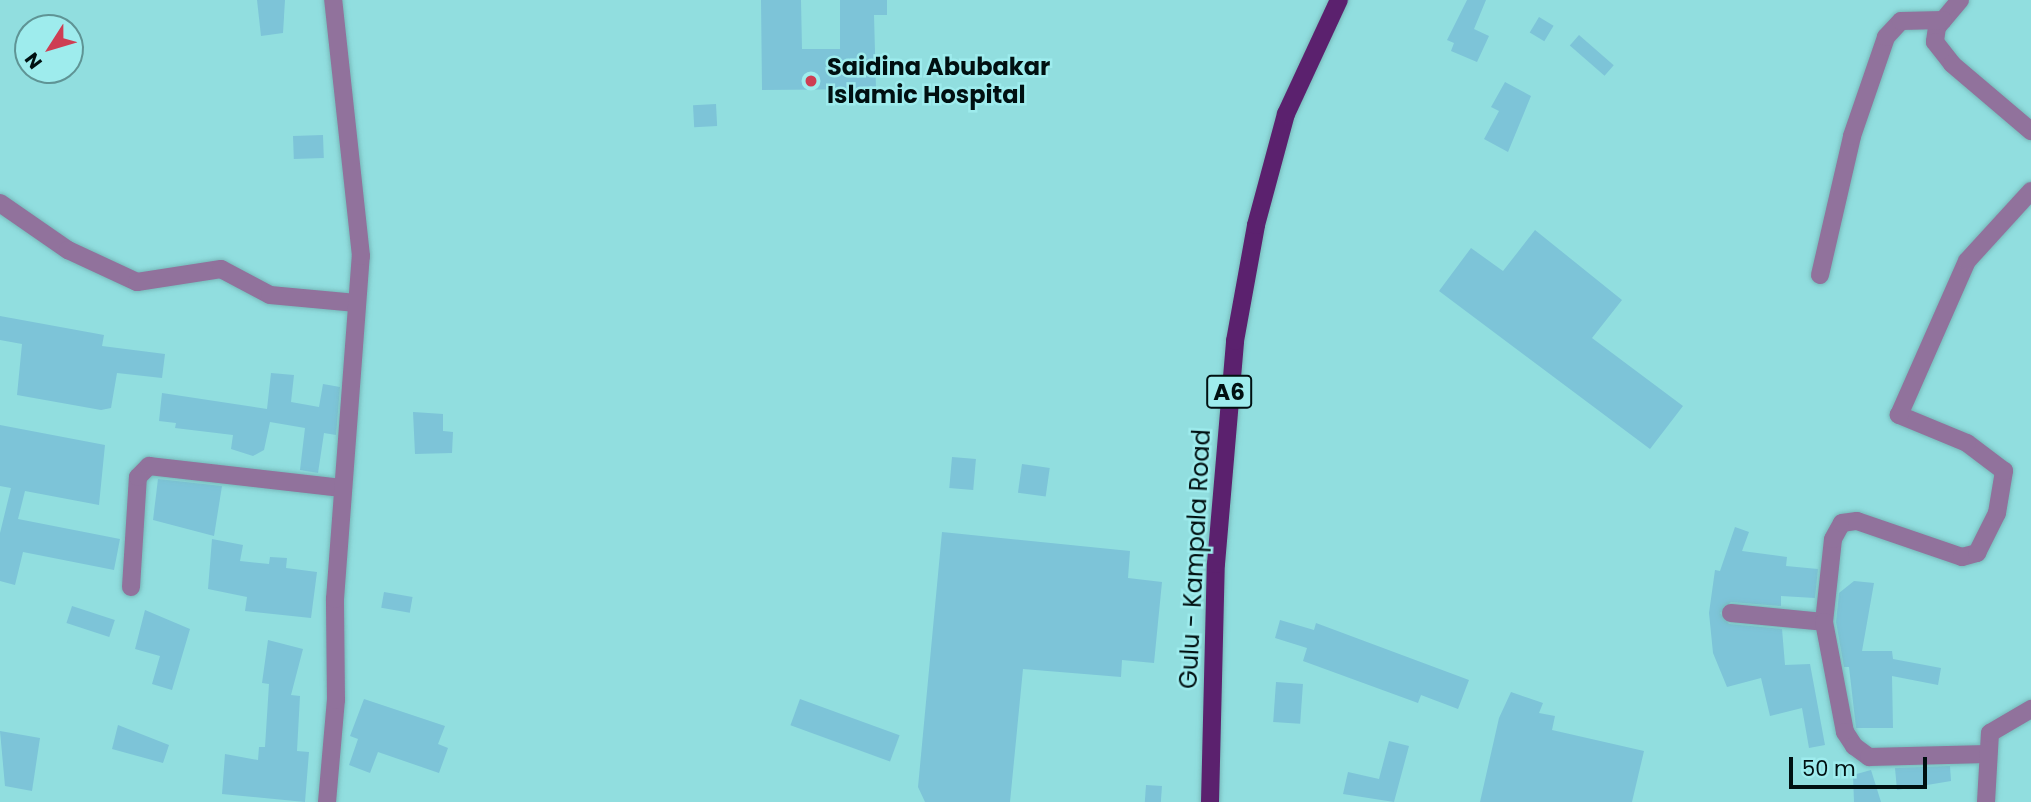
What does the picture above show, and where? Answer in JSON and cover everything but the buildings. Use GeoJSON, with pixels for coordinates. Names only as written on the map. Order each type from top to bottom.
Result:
{"type":"FeatureCollection","features":[{"type":"Feature","properties":{"kind":"main road","name":"Gulu - Kampala Road"},"geometry":{"type":"LineString","coordinates":[[1210,802],[1217,550],[1235,341],[1256,225],[1286,114],[1339,0]]}},
{"type":"Feature","properties":{"kind":"street"},"geometry":{"type":"LineString","coordinates":[[327,802],[336,700],[335,599],[361,256],[333,0]]}},
{"type":"Feature","properties":{"kind":"street"},"geometry":{"type":"LineString","coordinates":[[1960,0],[1942,20],[1934,37],[1946,56],[2031,131]]}},
{"type":"Feature","properties":{"kind":"street"},"geometry":{"type":"LineString","coordinates":[[1819,275],[1852,136],[1886,37],[1901,21],[1942,20]]}},
{"type":"Feature","properties":{"kind":"street"},"geometry":{"type":"LineString","coordinates":[[1987,754],[1869,757],[1854,746],[1845,732],[1824,622],[1833,539],[1842,523],[1857,521],[1968,558],[1977,553],[1997,513],[2004,471],[1994,459],[1899,415],[1966,261],[2031,191]]}},
{"type":"Feature","properties":{"kind":"street"},"geometry":{"type":"LineString","coordinates":[[0,203],[68,250],[136,282],[220,269],[270,295],[358,303]]}},
{"type":"Feature","properties":{"kind":"street"},"geometry":{"type":"LineString","coordinates":[[131,587],[138,477],[149,466],[342,488]]}},
{"type":"Feature","properties":{"kind":"street"},"geometry":{"type":"LineString","coordinates":[[1731,613],[1824,622]]}},
{"type":"Feature","properties":{"kind":"street"},"geometry":{"type":"LineString","coordinates":[[1986,802],[1990,733],[2031,709]]}},
{"type":"Feature","properties":{"kind":"place","name":"Saidina Abubakar Islamic Hospital"},"geometry":{"type":"Point","coordinates":[811,81]}}]}
